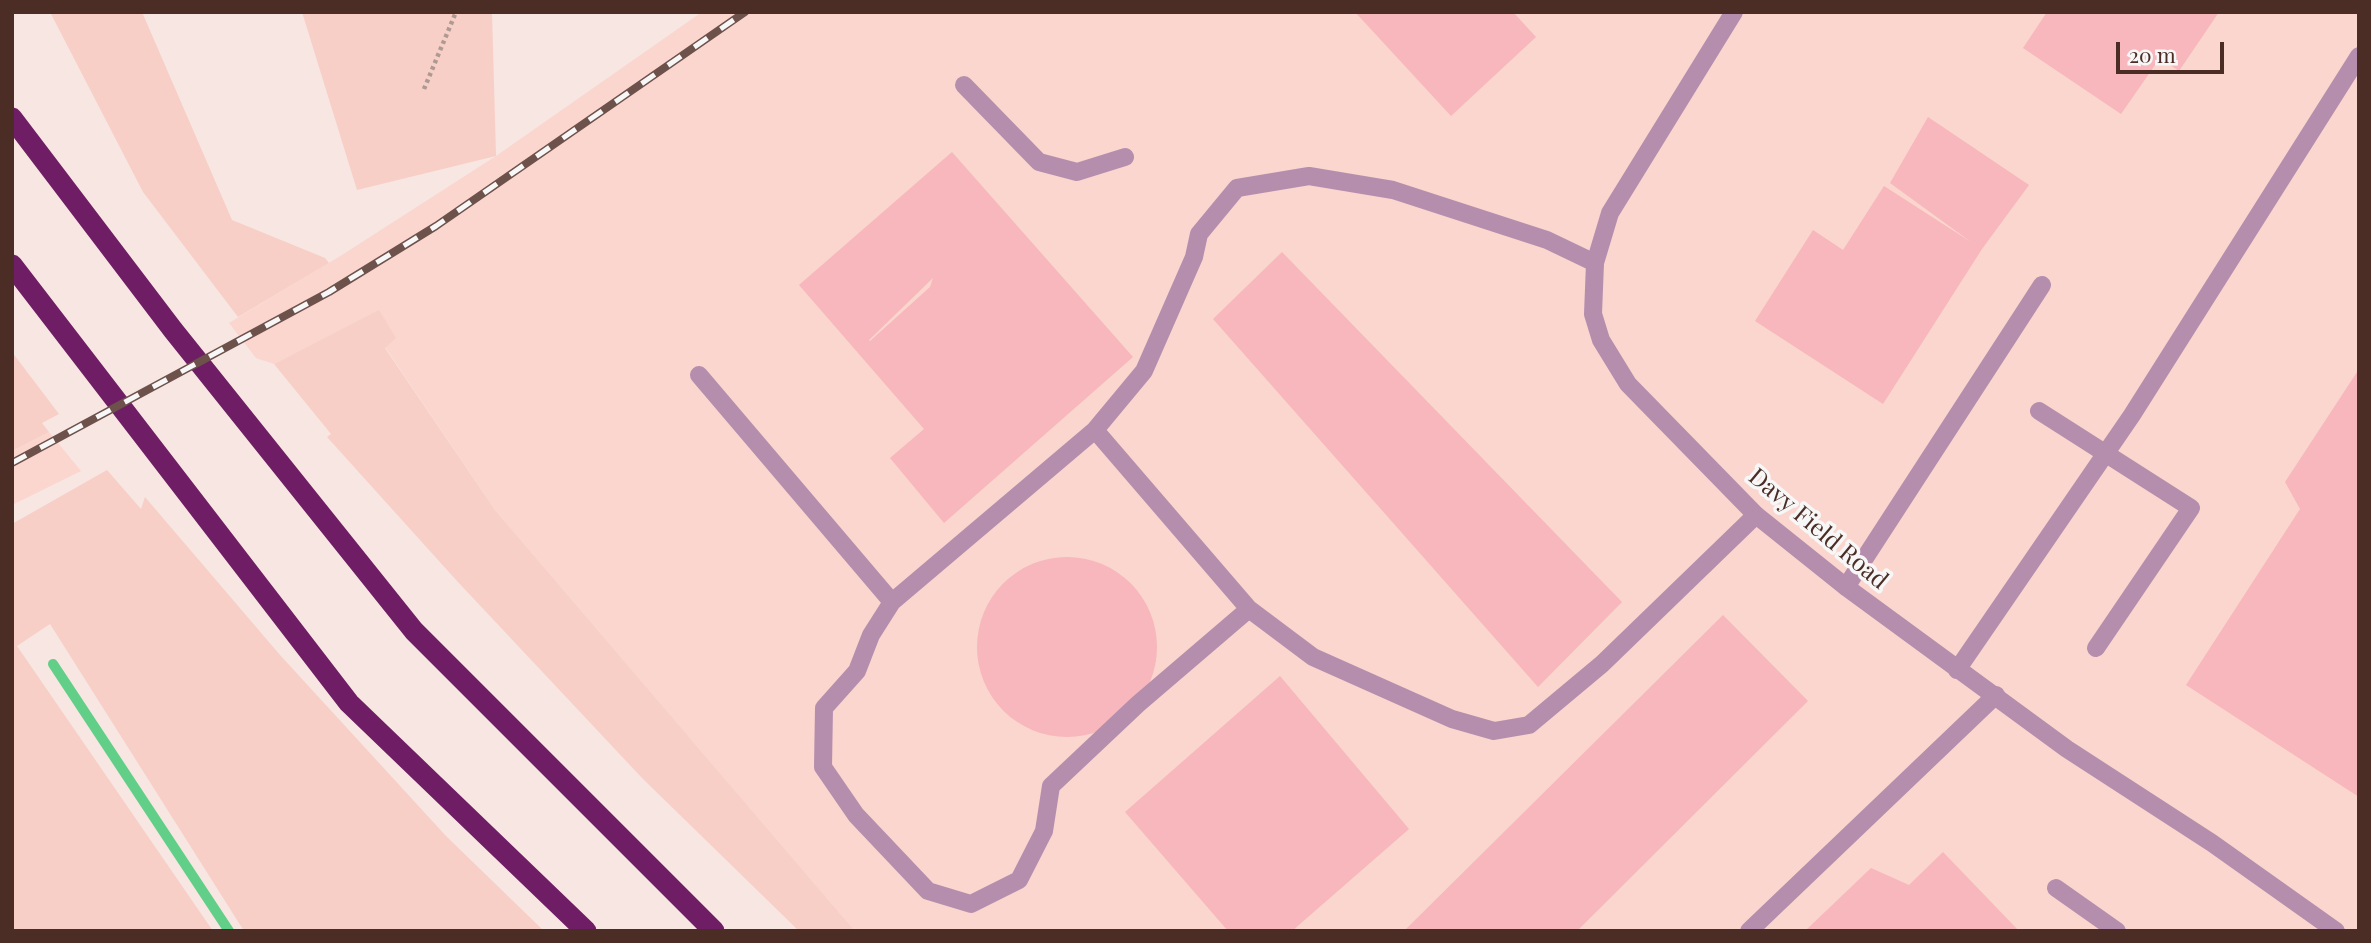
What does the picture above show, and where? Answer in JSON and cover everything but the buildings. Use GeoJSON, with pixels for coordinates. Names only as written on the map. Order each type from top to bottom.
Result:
{"type":"FeatureCollection","features":[{"type":"Feature","properties":{"kind":"highway"},"geometry":{"type":"LineString","coordinates":[[12,118],[173,330],[414,631],[714,931]]}},
{"type":"Feature","properties":{"kind":"highway"},"geometry":{"type":"LineString","coordinates":[[12,265],[349,703],[586,931]]}},
{"type":"Feature","properties":{"kind":"street","name":"Davy Field Road"},"geometry":{"type":"LineString","coordinates":[[1734,12],[1610,213],[1595,263],[1593,314],[1601,340],[1628,384],[1756,515],[1846,587],[2067,749],[2212,844],[2336,931]]}},
{"type":"Feature","properties":{"kind":"street"},"geometry":{"type":"LineString","coordinates":[[1957,670],[2105,455],[2359,56]]}},
{"type":"Feature","properties":{"kind":"street"},"geometry":{"type":"LineString","coordinates":[[964,85],[1039,162],[1077,172],[1125,157]]}},
{"type":"Feature","properties":{"kind":"street"},"geometry":{"type":"LineString","coordinates":[[1249,609],[1138,704],[1051,786],[1044,831],[1019,880],[971,904],[928,891],[856,815],[823,767],[824,708],[857,671],[871,635],[892,602],[1095,430],[1144,371],[1195,257],[1199,234],[1237,188],[1309,176],[1393,190],[1547,240],[1595,263]]}},
{"type":"Feature","properties":{"kind":"street"},"geometry":{"type":"LineString","coordinates":[[1846,587],[2042,285]]}},
{"type":"Feature","properties":{"kind":"street"},"geometry":{"type":"LineString","coordinates":[[699,376],[892,602]]}},
{"type":"Feature","properties":{"kind":"street"},"geometry":{"type":"LineString","coordinates":[[2039,411],[2191,508],[2096,648]]}},
{"type":"Feature","properties":{"kind":"street"},"geometry":{"type":"LineString","coordinates":[[1095,430],[1249,609],[1313,657],[1452,719],[1493,731],[1529,725],[1602,664],[1756,515]]}},
{"type":"Feature","properties":{"kind":"street"},"geometry":{"type":"LineString","coordinates":[[1749,931],[1996,695]]}},
{"type":"Feature","properties":{"kind":"street"},"geometry":{"type":"LineString","coordinates":[[2056,888],[2117,931]]}},
{"type":"Feature","properties":{"kind":"path"},"geometry":{"type":"LineString","coordinates":[[424,89],[456,12]]}},
{"type":"Feature","properties":{"kind":"shaded area"},"geometry":{"type":"Polygon","coordinates":[[[50,12],[142,12],[232,220],[325,258],[329,263],[238,317],[143,192],[50,12]]]}},
{"type":"Feature","properties":{"kind":"shaded area"},"geometry":{"type":"Polygon","coordinates":[[[302,12],[492,12],[496,156],[357,190],[302,12]]]}},
{"type":"Feature","properties":{"kind":"shaded area"},"geometry":{"type":"Polygon","coordinates":[[[702,12],[2359,12],[2359,931],[855,931],[495,510],[385,347],[379,311],[274,364],[256,358],[229,323],[342,255],[496,156],[702,12]]]}},
{"type":"Feature","properties":{"kind":"shaded area"},"geometry":{"type":"Polygon","coordinates":[[[379,310],[396,338],[385,348],[495,510],[855,931],[799,931],[643,779],[457,581],[327,437],[331,434],[274,364],[379,310]]]}},
{"type":"Feature","properties":{"kind":"shaded area"},"geometry":{"type":"Polygon","coordinates":[[[12,352],[59,414],[42,423],[49,432],[12,451],[12,352]]]}},
{"type":"Feature","properties":{"kind":"shaded area"},"geometry":{"type":"Polygon","coordinates":[[[49,432],[81,471],[12,505],[12,451],[49,432]]]}},
{"type":"Feature","properties":{"kind":"shaded area"},"geometry":{"type":"Polygon","coordinates":[[[107,470],[141,509],[145,497],[280,655],[446,836],[544,931],[244,931],[50,624],[17,646],[213,931],[12,931],[12,524],[107,470]]]}},
{"type":"Feature","properties":{"kind":"waterway"},"geometry":{"type":"LineString","coordinates":[[53,664],[229,931]]}},
{"type":"Feature","properties":{"kind":"railway"},"geometry":{"type":"LineString","coordinates":[[12,463],[329,292],[436,226],[745,12]]}}]}
